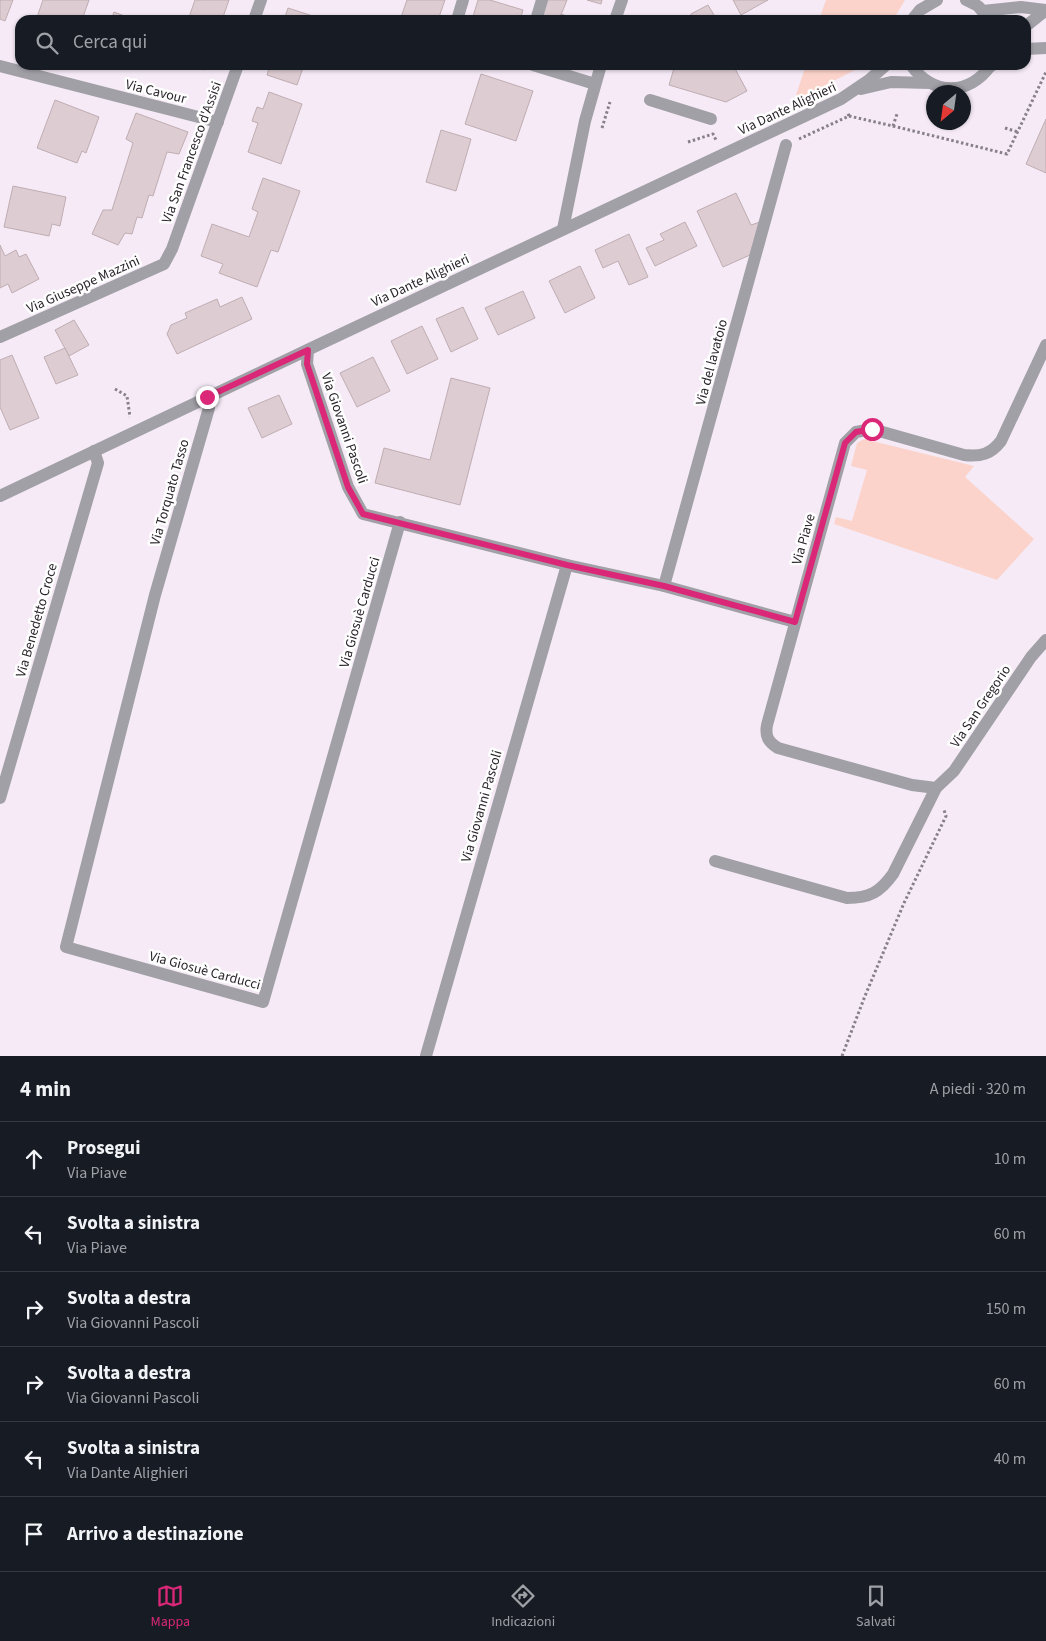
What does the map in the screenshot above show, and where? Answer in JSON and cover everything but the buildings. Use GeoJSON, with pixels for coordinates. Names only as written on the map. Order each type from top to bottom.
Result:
{"type":"FeatureCollection","features":[{"type":"Feature","properties":{"kind":"street"},"geometry":{"type":"LineString","coordinates":[[256,15],[260,0]]}},
{"type":"Feature","properties":{"kind":"street"},"geometry":{"type":"LineString","coordinates":[[458,15],[463,0]]}},
{"type":"Feature","properties":{"kind":"street"},"geometry":{"type":"LineString","coordinates":[[538,15],[542,0]]}},
{"type":"Feature","properties":{"kind":"street"},"geometry":{"type":"LineString","coordinates":[[617,15],[622,0]]}},
{"type":"Feature","properties":{"kind":"street"},"geometry":{"type":"LineString","coordinates":[[916,15],[920,10],[937,0]]}},
{"type":"Feature","properties":{"kind":"street"},"geometry":{"type":"LineString","coordinates":[[966,0],[983,9],[1008,7],[1046,10]]}},
{"type":"Feature","properties":{"kind":"street"},"geometry":{"type":"LineString","coordinates":[[1031,22],[1046,10]]}},
{"type":"Feature","properties":{"kind":"street"},"geometry":{"type":"LineString","coordinates":[[1031,49],[1046,48]]}},
{"type":"Feature","properties":{"kind":"street","name":"Via Cavour"},"geometry":{"type":"LineString","coordinates":[[0,66],[15,70]]}},
{"type":"Feature","properties":{"kind":"street","name":"Via Cavour"},"geometry":{"type":"LineString","coordinates":[[16,70],[218,122]]}},
{"type":"Feature","properties":{"kind":"street","name":"Via San Francesco d'Assisi"},"geometry":{"type":"LineString","coordinates":[[172,249],[236,70]]}},
{"type":"Feature","properties":{"kind":"street"},"geometry":{"type":"LineString","coordinates":[[549,70],[595,84]]}},
{"type":"Feature","properties":{"kind":"street"},"geometry":{"type":"LineString","coordinates":[[562,229],[585,121],[599,70]]}},
{"type":"Feature","properties":{"kind":"street","name":"Via Dante Alighieri"},"geometry":{"type":"LineString","coordinates":[[0,496],[562,229],[841,99],[880,70]]}},
{"type":"Feature","properties":{"kind":"street"},"geometry":{"type":"LineString","coordinates":[[915,70],[930,84]]}},
{"type":"Feature","properties":{"kind":"street","name":"Via Dante Alighieri"},"geometry":{"type":"LineString","coordinates":[[854,91],[892,82],[930,84],[943,88],[956,88],[970,85],[982,77],[987,70]]}},
{"type":"Feature","properties":{"kind":"street"},"geometry":{"type":"LineString","coordinates":[[650,100],[712,119]]}},
{"type":"Feature","properties":{"kind":"street","name":"Via del lavatoio"},"geometry":{"type":"LineString","coordinates":[[664,586],[786,145]]}},
{"type":"Feature","properties":{"kind":"street","name":"Via Giuseppe Mazzini"},"geometry":{"type":"LineString","coordinates":[[0,337],[164,264],[172,249]]}},
{"type":"Feature","properties":{"kind":"street","name":"Via Piave"},"geometry":{"type":"LineString","coordinates":[[936,788],[912,785],[778,748],[767,738],[767,725],[842,451],[850,436],[856,432],[872,429],[964,455],[975,456],[985,454],[994,449],[1001,441],[1046,344]]}},
{"type":"Feature","properties":{"kind":"street","name":"Via Giovanni Pascoli"},"geometry":{"type":"LineString","coordinates":[[308,350],[307,364],[348,487],[363,514],[567,565],[664,586],[795,622]]}},
{"type":"Feature","properties":{"kind":"street","name":"Via Torquato Tasso"},"geometry":{"type":"LineString","coordinates":[[156,595],[209,408],[207,397]]}},
{"type":"Feature","properties":{"kind":"street","name":"Via Benedetto Croce"},"geometry":{"type":"LineString","coordinates":[[0,798],[98,463],[94,451]]}},
{"type":"Feature","properties":{"kind":"street","name":"Via Giosuè Carducci"},"geometry":{"type":"LineString","coordinates":[[156,595],[66,948],[263,1002],[400,522]]}},
{"type":"Feature","properties":{"kind":"street","name":"Via Giovanni Pascoli"},"geometry":{"type":"LineString","coordinates":[[426,1056],[567,565]]}},
{"type":"Feature","properties":{"kind":"street","name":"Via San Gregorio"},"geometry":{"type":"LineString","coordinates":[[715,861],[847,898],[861,898],[874,893],[885,885],[893,874],[936,788],[954,771],[1031,657],[1046,640]]}},
{"type":"Feature","properties":{"kind":"path"},"geometry":{"type":"LineString","coordinates":[[850,116],[1007,154],[1046,72]]}},
{"type":"Feature","properties":{"kind":"path"},"geometry":{"type":"LineString","coordinates":[[606,117],[610,102]]}},
{"type":"Feature","properties":{"kind":"path"},"geometry":{"type":"LineString","coordinates":[[893,126],[897,114]]}},
{"type":"Feature","properties":{"kind":"path"},"geometry":{"type":"LineString","coordinates":[[1005,128],[1018,132]]}},
{"type":"Feature","properties":{"kind":"path"},"geometry":{"type":"LineString","coordinates":[[688,142],[713,134],[716,140]]}},
{"type":"Feature","properties":{"kind":"path"},"geometry":{"type":"LineString","coordinates":[[115,389],[128,396],[130,418]]}},
{"type":"Feature","properties":{"kind":"path"},"geometry":{"type":"LineString","coordinates":[[842,1056],[904,903],[946,816],[936,788]]}},
{"type":"Feature","properties":{"kind":"shaded area"},"geometry":{"type":"Polygon","coordinates":[[[826,0],[905,0],[896,15],[821,15],[826,0]]]}},
{"type":"Feature","properties":{"kind":"shaded area"},"geometry":{"type":"Polygon","coordinates":[[[804,70],[855,70],[794,101],[804,70]]]}},
{"type":"Feature","properties":{"kind":"shaded area"},"geometry":{"type":"Polygon","coordinates":[[[864,439],[974,466],[965,477],[1034,539],[997,580],[834,524],[836,517],[852,521],[867,470],[851,466],[857,443],[864,439]]]}},
{"type":"Feature","properties":{"kind":"route"},"geometry":{"type":"LineString","coordinates":[[207,397],[308,350],[307,364],[348,487],[363,514],[567,565],[664,586],[795,622],[845,443],[856,432],[872,429]]}}]}
